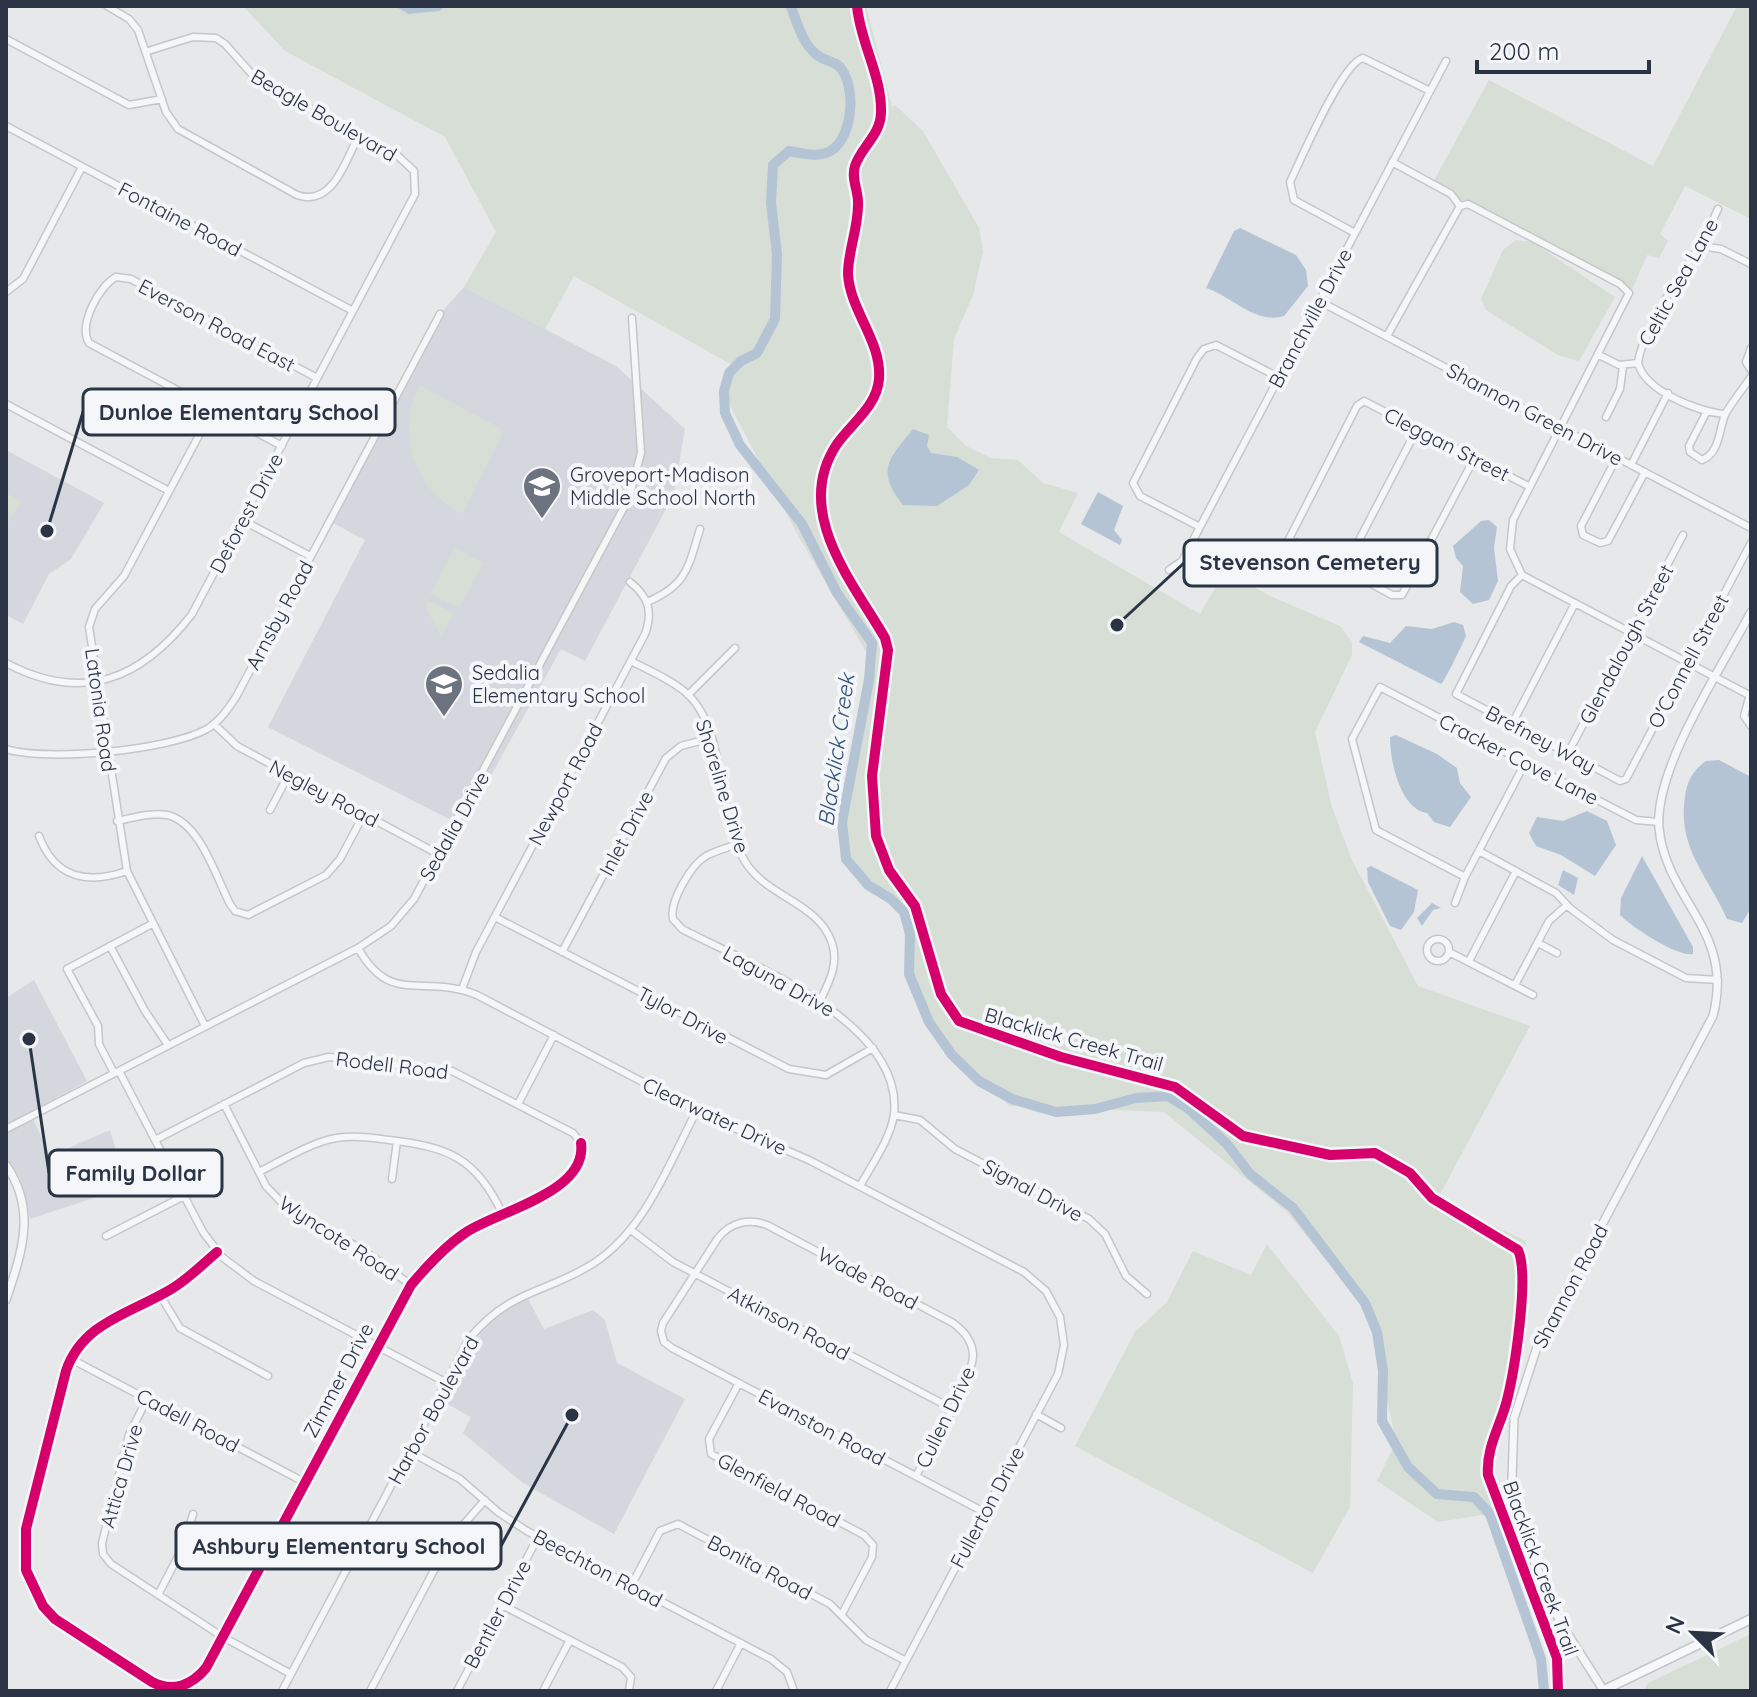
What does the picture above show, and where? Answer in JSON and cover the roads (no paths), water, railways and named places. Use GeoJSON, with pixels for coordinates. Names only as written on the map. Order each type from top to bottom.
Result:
{"type":"FeatureCollection","features":[{"type":"Feature","properties":{"kind":"main road"},"geometry":{"type":"LineString","coordinates":[[1603,1691],[1751,1619]]}},
{"type":"Feature","properties":{"kind":"street"},"geometry":{"type":"LineString","coordinates":[[107,6],[134,24],[148,51],[172,121],[188,137],[297,195],[317,197],[333,184],[359,135]]}},
{"type":"Feature","properties":{"kind":"street","name":"Beagle Boulevard"},"geometry":{"type":"LineString","coordinates":[[148,51],[193,37],[216,38],[257,80],[398,156],[415,175]]}},
{"type":"Feature","properties":{"kind":"street"},"geometry":{"type":"LineString","coordinates":[[6,39],[129,105],[162,99]]}},
{"type":"Feature","properties":{"kind":"street"},"geometry":{"type":"LineString","coordinates":[[1355,233],[1290,195],[1290,182],[1357,59],[1370,60],[1430,91]]}},
{"type":"Feature","properties":{"kind":"street","name":"Branchville Drive"},"geometry":{"type":"LineString","coordinates":[[1169,570],[1182,561],[1446,61]]}},
{"type":"Feature","properties":{"kind":"street","name":"Fontaine Road"},"geometry":{"type":"LineString","coordinates":[[6,126],[353,311]]}},
{"type":"Feature","properties":{"kind":"street"},"geometry":{"type":"LineString","coordinates":[[1392,162],[1451,194],[1460,206]]}},
{"type":"Feature","properties":{"kind":"street"},"geometry":{"type":"LineString","coordinates":[[7,292],[23,279],[82,167]]}},
{"type":"Feature","properties":{"kind":"street","name":"Deforest Drive"},"geometry":{"type":"LineString","coordinates":[[6,663],[55,681],[96,681],[132,671],[167,647],[192,614],[411,202],[415,175]]}},
{"type":"Feature","properties":{"kind":"street"},"geometry":{"type":"LineString","coordinates":[[1387,336],[1460,206],[1468,204],[1620,284],[1629,293],[1530,487],[1510,533],[1512,554],[1522,575],[1574,605],[1750,694],[1744,716],[1751,726]]}},
{"type":"Feature","properties":{"kind":"street","name":"Celtic Sea Lane"},"geometry":{"type":"LineString","coordinates":[[1638,359],[1688,261],[1701,246],[1718,209]]}},
{"type":"Feature","properties":{"kind":"street"},"geometry":{"type":"LineString","coordinates":[[1701,246],[1728,252],[1751,264]]}},
{"type":"Feature","properties":{"kind":"street","name":"Everson Road East"},"geometry":{"type":"LineString","coordinates":[[213,409],[95,347],[85,336],[86,322],[115,273],[317,378]]}},
{"type":"Feature","properties":{"kind":"street","name":"Shannon Green Drive"},"geometry":{"type":"LineString","coordinates":[[1319,301],[1751,528]]}},
{"type":"Feature","properties":{"kind":"street","name":"Arnsby Road"},"geometry":{"type":"LineString","coordinates":[[6,749],[61,756],[180,739],[214,724],[236,697],[440,314]]}},
{"type":"Feature","properties":{"kind":"street","name":"Sedalia Drive"},"geometry":{"type":"LineString","coordinates":[[6,1129],[358,948],[398,919],[414,899],[629,498],[641,453],[632,318]]}},
{"type":"Feature","properties":{"kind":"street"},"geometry":{"type":"LineString","coordinates":[[1200,527],[1140,496],[1134,490],[1137,473],[1204,349],[1219,346],[1278,377]]}},
{"type":"Feature","properties":{"kind":"street"},"geometry":{"type":"LineString","coordinates":[[1751,348],[1746,362],[1751,370]]}},
{"type":"Feature","properties":{"kind":"street"},"geometry":{"type":"LineString","coordinates":[[1599,355],[1623,366],[1638,359],[1644,378],[1707,411],[1725,414]]}},
{"type":"Feature","properties":{"kind":"street"},"geometry":{"type":"LineString","coordinates":[[1606,417],[1620,389],[1623,366]]}},
{"type":"Feature","properties":{"kind":"street"},"geometry":{"type":"LineString","coordinates":[[1707,411],[1689,446],[1692,454],[1702,460],[1709,457],[1722,432],[1725,414],[1751,377]]}},
{"type":"Feature","properties":{"kind":"street"},"geometry":{"type":"LineString","coordinates":[[1631,465],[1668,393]]}},
{"type":"Feature","properties":{"kind":"street","name":"Cleggan Street"},"geometry":{"type":"LineString","coordinates":[[1344,569],[1291,542],[1288,536],[1357,406],[1364,401],[1530,487]]}},
{"type":"Feature","properties":{"kind":"street"},"geometry":{"type":"LineString","coordinates":[[6,404],[169,491]]}},
{"type":"Feature","properties":{"kind":"street"},"geometry":{"type":"LineString","coordinates":[[213,409],[282,446]]}},
{"type":"Feature","properties":{"kind":"street","name":"Latonia Road"},"geometry":{"type":"LineString","coordinates":[[205,1026],[127,871],[89,627],[91,616],[124,576],[213,409]]}},
{"type":"Feature","properties":{"kind":"street"},"geometry":{"type":"LineString","coordinates":[[1417,429],[1344,569],[1392,595],[1402,595],[1474,459]]}},
{"type":"Feature","properties":{"kind":"street"},"geometry":{"type":"LineString","coordinates":[[1617,457],[1581,526],[1583,535],[1600,543],[1608,541],[1645,472]]}},
{"type":"Feature","properties":{"kind":"street"},"geometry":{"type":"LineString","coordinates":[[242,520],[310,556]]}},
{"type":"Feature","properties":{"kind":"street"},"geometry":{"type":"LineString","coordinates":[[630,582],[647,602],[668,592],[682,579],[700,529]]}},
{"type":"Feature","properties":{"kind":"street","name":"Glendalough Street"},"geometry":{"type":"LineString","coordinates":[[1568,753],[1683,535]]}},
{"type":"Feature","properties":{"kind":"street","name":"O'Connell Street"},"geometry":{"type":"LineString","coordinates":[[1626,779],[1751,543]]}},
{"type":"Feature","properties":{"kind":"street","name":"Brefney Way"},"geometry":{"type":"LineString","coordinates":[[1522,575],[1511,586],[1456,694],[1620,781],[1626,779]]}},
{"type":"Feature","properties":{"kind":"street","name":"Newport Road"},"geometry":{"type":"LineString","coordinates":[[462,989],[471,962],[631,661],[649,622],[647,602]]}},
{"type":"Feature","properties":{"kind":"street"},"geometry":{"type":"LineString","coordinates":[[1512,724],[1574,605]]}},
{"type":"Feature","properties":{"kind":"street","name":"Shannon Road"},"geometry":{"type":"LineString","coordinates":[[1603,1691],[1560,1622],[1523,1534],[1512,1479],[1514,1418],[1537,1347],[1707,1034],[1716,1006],[1718,980],[1712,945],[1668,862],[1659,822],[1660,796],[1667,772],[1751,612]]}},
{"type":"Feature","properties":{"kind":"street"},"geometry":{"type":"LineString","coordinates":[[688,695],[735,648]]}},
{"type":"Feature","properties":{"kind":"street","name":"Shoreline Drive"},"geometry":{"type":"LineString","coordinates":[[631,661],[688,695],[704,717],[737,844],[760,880],[807,910],[829,936],[834,965],[820,1001]]}},
{"type":"Feature","properties":{"kind":"street","name":"Cracker Cove Lane"},"geometry":{"type":"LineString","coordinates":[[1465,877],[1376,830],[1352,739],[1380,687],[1641,822],[1659,822]]}},
{"type":"Feature","properties":{"kind":"street","name":"Negley Road"},"geometry":{"type":"LineString","coordinates":[[214,724],[230,742],[438,854]]}},
{"type":"Feature","properties":{"kind":"street","name":"Inlet Drive"},"geometry":{"type":"LineString","coordinates":[[562,952],[666,758],[681,746],[711,738]]}},
{"type":"Feature","properties":{"kind":"street"},"geometry":{"type":"LineString","coordinates":[[1455,903],[1465,877],[1525,763]]}},
{"type":"Feature","properties":{"kind":"street"},"geometry":{"type":"LineString","coordinates":[[270,810],[289,774]]}},
{"type":"Feature","properties":{"kind":"street"},"geometry":{"type":"LineString","coordinates":[[117,821],[163,815],[181,821],[194,835],[239,917],[253,914],[326,875],[340,859],[364,814]]}},
{"type":"Feature","properties":{"kind":"street"},"geometry":{"type":"LineString","coordinates":[[39,836],[49,860],[70,874],[103,878],[127,871]]}},
{"type":"Feature","properties":{"kind":"street"},"geometry":{"type":"LineString","coordinates":[[664,921],[673,919],[673,907],[696,865],[706,856],[737,844]]}},
{"type":"Feature","properties":{"kind":"street"},"geometry":{"type":"LineString","coordinates":[[1479,851],[1556,893],[1613,940],[1686,978],[1718,980]]}},
{"type":"Feature","properties":{"kind":"street"},"geometry":{"type":"LineString","coordinates":[[1469,961],[1516,871]]}},
{"type":"Feature","properties":{"kind":"street"},"geometry":{"type":"LineString","coordinates":[[1515,985],[1549,921],[1567,905]]}},
{"type":"Feature","properties":{"kind":"street","name":"Tylor Drive"},"geometry":{"type":"LineString","coordinates":[[495,917],[789,1069],[826,1075],[873,1048]]}},
{"type":"Feature","properties":{"kind":"street","name":"Laguna Drive"},"geometry":{"type":"LineString","coordinates":[[673,919],[682,929],[820,1001],[846,1018],[873,1048],[891,1087],[894,1115]]}},
{"type":"Feature","properties":{"kind":"street"},"geometry":{"type":"LineString","coordinates":[[152,924],[67,969],[98,1026],[99,1044],[217,1252],[254,1281],[445,1382]]}},
{"type":"Feature","properties":{"kind":"street"},"geometry":{"type":"LineString","coordinates":[[1538,943],[1557,953]]}},
{"type":"Feature","properties":{"kind":"street"},"geometry":{"type":"LineString","coordinates":[[110,946],[145,1011],[168,1045]]}},
{"type":"Feature","properties":{"kind":"street","name":"Clearwater Drive"},"geometry":{"type":"LineString","coordinates":[[358,948],[372,973],[383,980],[401,985],[442,985],[462,989],[697,1110],[860,1186],[1024,1272],[1046,1291],[1060,1317]]}},
{"type":"Feature","properties":{"kind":"street"},"geometry":{"type":"LineString","coordinates":[[1449,952],[1533,995]]}},
{"type":"Feature","properties":{"kind":"street"},"geometry":{"type":"LineString","coordinates":[[518,1104],[554,1035]]}},
{"type":"Feature","properties":{"kind":"street","name":"Rodell Road"},"geometry":{"type":"LineString","coordinates":[[155,1140],[304,1063],[329,1057],[452,1071],[584,1141]]}},
{"type":"Feature","properties":{"kind":"street","name":"Wyncote Road"},"geometry":{"type":"LineString","coordinates":[[224,1104],[271,1192],[290,1211],[366,1252],[411,1285]]}},
{"type":"Feature","properties":{"kind":"street","name":"Harbor Boulevard"},"geometry":{"type":"LineString","coordinates":[[282,1691],[469,1339],[507,1303],[592,1264],[631,1230],[697,1110]]}},
{"type":"Feature","properties":{"kind":"street"},"geometry":{"type":"LineString","coordinates":[[860,1186],[894,1115]]}},
{"type":"Feature","properties":{"kind":"street","name":"Signal Drive"},"geometry":{"type":"LineString","coordinates":[[894,1115],[920,1120],[955,1149],[1089,1219],[1105,1234],[1126,1276],[1147,1294]]}},
{"type":"Feature","properties":{"kind":"street"},"geometry":{"type":"LineString","coordinates":[[259,1172],[330,1139],[364,1137],[440,1148],[465,1161],[487,1184],[502,1213]]}},
{"type":"Feature","properties":{"kind":"street"},"geometry":{"type":"LineString","coordinates":[[392,1179],[397,1141]]}},
{"type":"Feature","properties":{"kind":"street","name":"Zimmer Drive"},"geometry":{"type":"LineString","coordinates":[[71,1359],[26,1529],[23,1557],[30,1581],[43,1606],[64,1625],[152,1682],[180,1687],[201,1674],[223,1637],[411,1285],[448,1246],[502,1213],[544,1196],[567,1178],[580,1160],[584,1141]]}},
{"type":"Feature","properties":{"kind":"street"},"geometry":{"type":"LineString","coordinates":[[6,1165],[21,1191],[26,1218],[22,1250],[6,1300]]}},
{"type":"Feature","properties":{"kind":"street"},"geometry":{"type":"LineString","coordinates":[[106,1236],[184,1196]]}},
{"type":"Feature","properties":{"kind":"street","name":"Wade Road"},"geometry":{"type":"LineString","coordinates":[[695,1274],[723,1232],[742,1222],[767,1225],[953,1323],[969,1338],[973,1359]]}},
{"type":"Feature","properties":{"kind":"street","name":"Atkinson Road"},"geometry":{"type":"LineString","coordinates":[[631,1230],[663,1255],[695,1274],[951,1408]]}},
{"type":"Feature","properties":{"kind":"street"},"geometry":{"type":"LineString","coordinates":[[71,1359],[94,1330],[160,1295],[217,1252]]}},
{"type":"Feature","properties":{"kind":"street","name":"Evanston Road"},"geometry":{"type":"LineString","coordinates":[[695,1274],[663,1323],[659,1337],[672,1348],[984,1512]]}},
{"type":"Feature","properties":{"kind":"street"},"geometry":{"type":"LineString","coordinates":[[160,1295],[180,1328],[268,1376]]}},
{"type":"Feature","properties":{"kind":"street","name":"Fullerton Drive"},"geometry":{"type":"LineString","coordinates":[[890,1691],[1061,1364],[1064,1338],[1060,1317]]}},
{"type":"Feature","properties":{"kind":"street","name":"Cadell Road"},"geometry":{"type":"LineString","coordinates":[[71,1359],[304,1482]]}},
{"type":"Feature","properties":{"kind":"street","name":"Cullen Drive"},"geometry":{"type":"LineString","coordinates":[[916,1476],[967,1378],[973,1359]]}},
{"type":"Feature","properties":{"kind":"street","name":"Glenfield Road"},"geometry":{"type":"LineString","coordinates":[[739,1383],[705,1449],[864,1535],[873,1545]]}},
{"type":"Feature","properties":{"kind":"street","name":"Attica Drive"},"geometry":{"type":"LineString","coordinates":[[147,1399],[127,1442],[100,1555],[158,1595]]}},
{"type":"Feature","properties":{"kind":"street"},"geometry":{"type":"LineString","coordinates":[[1036,1414],[1061,1428]]}},
{"type":"Feature","properties":{"kind":"street","name":"Beechton Road"},"geometry":{"type":"LineString","coordinates":[[409,1451],[460,1479],[505,1518],[538,1537],[777,1662],[791,1679],[794,1691]]}},
{"type":"Feature","properties":{"kind":"street"},"geometry":{"type":"LineString","coordinates":[[370,1691],[443,1551],[462,1523],[485,1500]]}},
{"type":"Feature","properties":{"kind":"street"},"geometry":{"type":"LineString","coordinates":[[193,1514],[184,1545],[158,1595],[223,1637],[291,1674]]}},
{"type":"Feature","properties":{"kind":"street"},"geometry":{"type":"LineString","coordinates":[[631,1586],[656,1537],[668,1525],[666,1517]]}},
{"type":"Feature","properties":{"kind":"street","name":"Bonita Road"},"geometry":{"type":"LineString","coordinates":[[668,1525],[678,1524],[818,1597],[842,1614],[866,1640],[906,1661]]}},
{"type":"Feature","properties":{"kind":"street","name":"Bentler Drive"},"geometry":{"type":"LineString","coordinates":[[457,1691],[538,1537]]}},
{"type":"Feature","properties":{"kind":"street"},"geometry":{"type":"LineString","coordinates":[[842,1614],[872,1557],[873,1545],[880,1542]]}},
{"type":"Feature","properties":{"kind":"street"},"geometry":{"type":"LineString","coordinates":[[502,1605],[622,1667],[633,1676],[629,1691]]}},
{"type":"Feature","properties":{"kind":"street"},"geometry":{"type":"LineString","coordinates":[[543,1691],[570,1640]]}},
{"type":"Feature","properties":{"kind":"street"},"geometry":{"type":"LineString","coordinates":[[716,1691],[741,1643]]}},
{"type":"Feature","properties":{"kind":"water"},"geometry":{"type":"Polygon","coordinates":[[[395,6],[445,6],[440,11],[408,14],[395,6]]]}},
{"type":"Feature","properties":{"kind":"water"},"geometry":{"type":"Polygon","coordinates":[[[1240,228],[1296,255],[1306,270],[1308,286],[1284,316],[1273,318],[1253,313],[1206,288],[1234,231],[1240,228]]]}},
{"type":"Feature","properties":{"kind":"water"},"geometry":{"type":"Polygon","coordinates":[[[913,429],[929,435],[927,446],[931,453],[957,457],[979,470],[969,485],[937,506],[903,505],[889,482],[889,464],[913,429]]]}},
{"type":"Feature","properties":{"kind":"water"},"geometry":{"type":"Polygon","coordinates":[[[1098,492],[1123,506],[1114,530],[1122,540],[1120,545],[1081,524],[1098,492]]]}},
{"type":"Feature","properties":{"kind":"water"},"geometry":{"type":"Polygon","coordinates":[[[1489,520],[1497,527],[1494,548],[1498,581],[1489,600],[1473,604],[1460,592],[1463,566],[1456,558],[1453,546],[1481,521],[1489,520]]]}},
{"type":"Feature","properties":{"kind":"water"},"geometry":{"type":"Polygon","coordinates":[[[1454,622],[1463,625],[1466,636],[1441,684],[1359,642],[1363,636],[1390,643],[1406,626],[1432,629],[1454,622]]]}},
{"type":"Feature","properties":{"kind":"water"},"geometry":{"type":"Polygon","coordinates":[[[1396,735],[1437,754],[1457,768],[1460,783],[1471,797],[1450,827],[1434,822],[1403,794],[1390,747],[1390,737],[1396,735]]]}},
{"type":"Feature","properties":{"kind":"water"},"geometry":{"type":"Polygon","coordinates":[[[1719,760],[1751,777],[1751,908],[1742,923],[1727,919],[1696,861],[1686,832],[1685,797],[1689,781],[1706,761],[1719,760]]]}},
{"type":"Feature","properties":{"kind":"water"},"geometry":{"type":"Polygon","coordinates":[[[1587,811],[1607,821],[1616,845],[1595,876],[1561,855],[1536,846],[1529,833],[1537,817],[1563,821],[1587,811]]]}},
{"type":"Feature","properties":{"kind":"water"},"geometry":{"type":"Polygon","coordinates":[[[1642,856],[1693,947],[1693,954],[1666,946],[1620,915],[1621,898],[1642,856]]]}},
{"type":"Feature","properties":{"kind":"water"},"geometry":{"type":"Polygon","coordinates":[[[1371,866],[1418,890],[1414,912],[1401,930],[1390,926],[1368,882],[1367,868],[1371,866]]]}},
{"type":"Feature","properties":{"kind":"water"},"geometry":{"type":"Polygon","coordinates":[[[1563,870],[1578,878],[1574,895],[1558,885],[1563,870]]]}},
{"type":"Feature","properties":{"kind":"water"},"geometry":{"type":"Polygon","coordinates":[[[1432,903],[1441,908],[1433,910],[1422,926],[1417,918],[1432,903]]]}},
{"type":"Feature","properties":{"kind":"waterway","name":"Blacklick Creek"},"geometry":{"type":"LineString","coordinates":[[791,6],[807,45],[819,57],[839,66],[845,75],[849,87],[850,114],[842,138],[826,153],[817,155],[789,151],[773,165],[771,203],[777,254],[775,319],[757,353],[741,361],[729,373],[724,391],[725,413],[740,445],[802,524],[837,593],[872,643],[869,680],[842,822],[846,859],[868,885],[891,899],[904,912],[910,934],[909,974],[929,1022],[952,1055],[979,1081],[1012,1099],[1056,1112],[1095,1109],[1136,1098],[1168,1096],[1189,1109],[1227,1144],[1250,1174],[1293,1208],[1365,1303],[1377,1332],[1383,1371],[1382,1421],[1408,1467],[1437,1494],[1474,1497],[1490,1514],[1541,1659],[1544,1691]]}},
{"type":"Feature","properties":{"kind":"place","name":"Groveport-Madison Middle School North"},"geometry":{"type":"Point","coordinates":[542,520]}},
{"type":"Feature","properties":{"kind":"place","name":"Dunloe Elementary School"},"geometry":{"type":"Point","coordinates":[47,531]}},
{"type":"Feature","properties":{"kind":"place","name":"Stevenson Cemetery"},"geometry":{"type":"Point","coordinates":[1117,625]}},
{"type":"Feature","properties":{"kind":"place","name":"Sedalia Elementary School"},"geometry":{"type":"Point","coordinates":[444,718]}},
{"type":"Feature","properties":{"kind":"place","name":"Family Dollar"},"geometry":{"type":"Point","coordinates":[29,1039]}},
{"type":"Feature","properties":{"kind":"place","name":"Ashbury Elementary School"},"geometry":{"type":"Point","coordinates":[572,1415]}}]}
